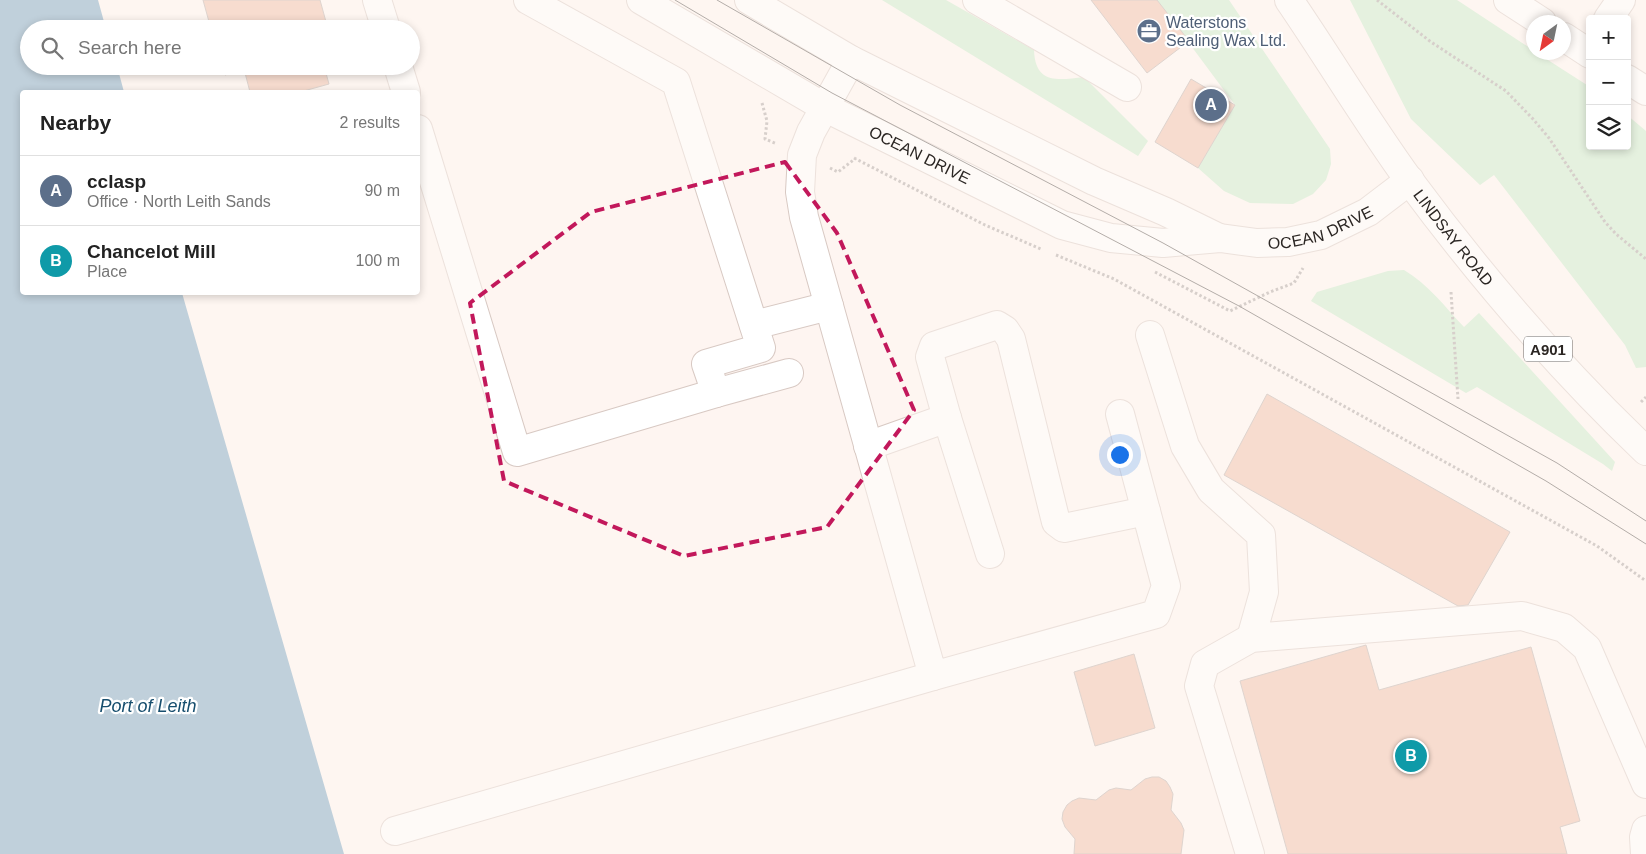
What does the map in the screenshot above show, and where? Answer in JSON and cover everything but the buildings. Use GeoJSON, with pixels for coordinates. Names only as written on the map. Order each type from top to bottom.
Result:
{"type":"FeatureCollection","features":[{"type":"Feature","properties":{"kind":"street"},"geometry":{"type":"LineString","coordinates":[[377,0],[383,20]]}},
{"type":"Feature","properties":{"kind":"street"},"geometry":{"type":"LineString","coordinates":[[528,0],[676,82],[761,348],[706,364],[716,393]]}},
{"type":"Feature","properties":{"kind":"street","name":"OCEAN DRIVE"},"geometry":{"type":"LineString","coordinates":[[641,0],[824,107],[1062,225],[1111,238],[1163,242],[1220,238],[1257,243],[1280,242],[1321,235],[1368,212],[1410,180]]}},
{"type":"Feature","properties":{"kind":"street","name":"OCEAN DRIVE"},"geometry":{"type":"LineString","coordinates":[[749,0],[850,60],[1094,181],[1220,238]]}},
{"type":"Feature","properties":{"kind":"street"},"geometry":{"type":"LineString","coordinates":[[977,0],[1127,87]]}},
{"type":"Feature","properties":{"kind":"street","name":"LINDSAY ROAD"},"geometry":{"type":"LineString","coordinates":[[1290,0],[1410,180],[1472,261],[1529,328],[1617,423],[1646,451]]}},
{"type":"Feature","properties":{"kind":"street"},"geometry":{"type":"LineString","coordinates":[[1508,0],[1531,15]]}},
{"type":"Feature","properties":{"kind":"street"},"geometry":{"type":"LineString","coordinates":[[1611,15],[1621,0]]}},
{"type":"Feature","properties":{"kind":"street"},"geometry":{"type":"LineString","coordinates":[[850,60],[811,132],[802,155],[800,192],[804,217],[828,306],[933,676]]}},
{"type":"Feature","properties":{"kind":"street"},"geometry":{"type":"LineString","coordinates":[[401,75],[405,90]]}},
{"type":"Feature","properties":{"kind":"street"},"geometry":{"type":"LineString","coordinates":[[1631,82],[1646,91]]}},
{"type":"Feature","properties":{"kind":"street"},"geometry":{"type":"LineString","coordinates":[[420,136],[517,452],[789,373]]}},
{"type":"Feature","properties":{"kind":"street"},"geometry":{"type":"LineString","coordinates":[[754,325],[828,306]]}},
{"type":"Feature","properties":{"kind":"street"},"geometry":{"type":"LineString","coordinates":[[990,554],[947,418],[930,357],[934,346],[997,325],[1005,330],[1010,339],[1056,522],[1064,528],[1146,511]]}},
{"type":"Feature","properties":{"kind":"street"},"geometry":{"type":"LineString","coordinates":[[1150,335],[1185,446],[1211,490],[1262,535],[1264,592],[1251,638]]}},
{"type":"Feature","properties":{"kind":"street"},"geometry":{"type":"LineString","coordinates":[[395,831],[933,676],[1156,614],[1166,586],[1120,414]]}},
{"type":"Feature","properties":{"kind":"street"},"geometry":{"type":"LineString","coordinates":[[868,446],[947,418]]}},
{"type":"Feature","properties":{"kind":"street"},"geometry":{"type":"LineString","coordinates":[[1250,854],[1199,686],[1205,664],[1251,638],[1522,616],[1564,628],[1586,648],[1646,784]]}},
{"type":"Feature","properties":{"kind":"street"},"geometry":{"type":"LineString","coordinates":[[1645,854],[1644,837],[1646,830]]}},
{"type":"Feature","properties":{"kind":"path"},"geometry":{"type":"LineString","coordinates":[[1377,0],[1430,42],[1506,91],[1549,138],[1605,222],[1616,234],[1646,258]]}},
{"type":"Feature","properties":{"kind":"path"},"geometry":{"type":"LineString","coordinates":[[854,158],[985,226],[1114,279],[1597,546],[1646,581]]}},
{"type":"Feature","properties":{"kind":"path"},"geometry":{"type":"LineString","coordinates":[[1230,311],[1270,292]]}},
{"type":"Feature","properties":{"kind":"path"},"geometry":{"type":"LineString","coordinates":[[1451,292],[1458,399]]}},
{"type":"Feature","properties":{"kind":"path"},"geometry":{"type":"LineString","coordinates":[[1641,402],[1646,397]]}},
{"type":"Feature","properties":{"kind":"highlighted area"},"geometry":{"type":"Polygon","coordinates":[[[785,162],[837,233],[914,410],[827,527],[684,556],[504,481],[470,303],[591,212],[785,162]]]}},
{"type":"Feature","properties":{"kind":"green space"},"geometry":{"type":"Polygon","coordinates":[[[882,0],[946,0],[1034,50],[1035,61],[1044,75],[1057,79],[1084,77],[1148,141],[1138,156],[882,0]]]}},
{"type":"Feature","properties":{"kind":"green space"},"geometry":{"type":"Polygon","coordinates":[[[1157,0],[1229,0],[1330,149],[1331,164],[1326,180],[1313,194],[1293,204],[1250,203],[1224,191],[1198,168],[1235,105],[1157,0]]]}},
{"type":"Feature","properties":{"kind":"green space"},"geometry":{"type":"Polygon","coordinates":[[[1350,0],[1457,0],[1526,45],[1526,60],[1548,60],[1586,84],[1586,150],[1631,150],[1631,118],[1646,131],[1646,367],[1636,368],[1625,345],[1494,175],[1480,185],[1411,119],[1350,0]]]}},
{"type":"Feature","properties":{"kind":"green space"},"geometry":{"type":"Polygon","coordinates":[[[1404,270],[1429,289],[1464,327],[1479,313],[1615,462],[1612,471],[1477,387],[1466,393],[1311,301],[1317,292],[1388,271],[1404,270]]]}},
{"type":"Feature","properties":{"kind":"water","name":"Port of Leith"},"geometry":{"type":"Polygon","coordinates":[[[0,0],[98,0],[104,20],[20,20],[20,75],[119,75],[123,90],[20,90],[20,295],[183,295],[344,854],[0,854],[0,0]]]}},
{"type":"Feature","properties":{"kind":"tram line"},"geometry":{"type":"LineString","coordinates":[[675,0],[832,93],[1239,306],[1546,481],[1646,544]]}},
{"type":"Feature","properties":{"kind":"tram line"},"geometry":{"type":"LineString","coordinates":[[717,0],[900,105],[1163,243],[1557,463],[1646,521]]}},
{"type":"Feature","properties":{"kind":"place","name":"Waterstons Sealing Wax Ltd."},"geometry":{"type":"Point","coordinates":[1149,31]}},
{"type":"Feature","properties":{"kind":"place","name":"cclasp"},"geometry":{"type":"Point","coordinates":[1211,105]}},
{"type":"Feature","properties":{"kind":"place","name":"Chancelot Mill"},"geometry":{"type":"Point","coordinates":[1411,756]}}]}
